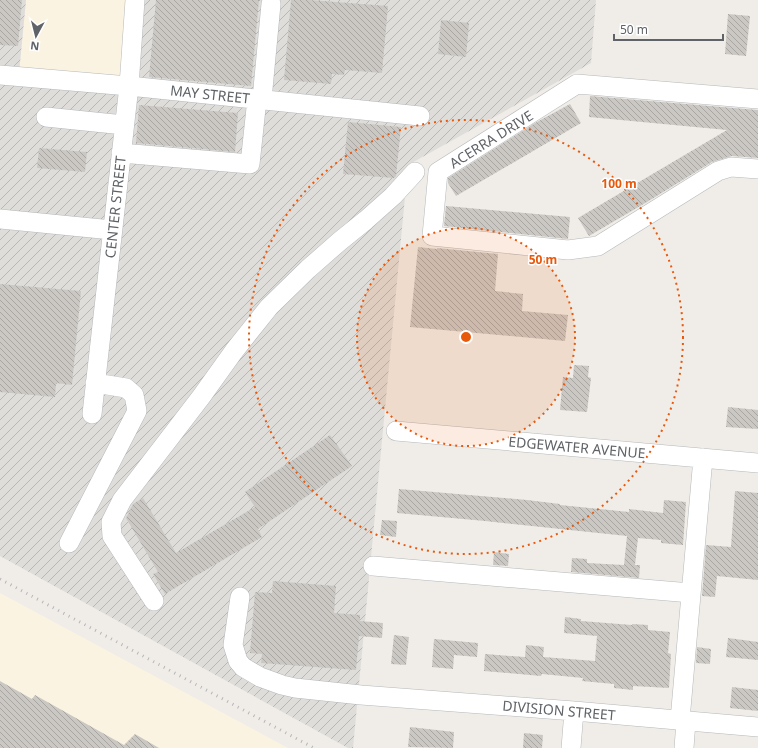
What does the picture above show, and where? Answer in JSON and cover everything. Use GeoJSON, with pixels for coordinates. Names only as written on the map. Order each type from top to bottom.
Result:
{"type":"FeatureCollection","features":[{"type":"Feature","properties":{"kind":"street","name":"CENTER STREET"},"geometry":{"type":"LineString","coordinates":[[92,414],[129,86],[135,0]]}},
{"type":"Feature","properties":{"kind":"street"},"geometry":{"type":"LineString","coordinates":[[121,153],[250,164],[260,99],[271,4]]}},
{"type":"Feature","properties":{"kind":"street","name":"MAY STREET"},"geometry":{"type":"LineString","coordinates":[[0,75],[129,86],[420,116]]}},
{"type":"Feature","properties":{"kind":"street","name":"ACERRA DRIVE"},"geometry":{"type":"LineString","coordinates":[[758,99],[577,84],[438,172],[432,236],[568,250],[598,246],[718,171],[731,167],[758,169]]}},
{"type":"Feature","properties":{"kind":"street"},"geometry":{"type":"LineString","coordinates":[[46,117],[124,125]]}},
{"type":"Feature","properties":{"kind":"street"},"geometry":{"type":"LineString","coordinates":[[154,601],[112,536],[111,522],[122,500],[269,307],[313,264],[393,196],[414,172]]}},
{"type":"Feature","properties":{"kind":"street"},"geometry":{"type":"LineString","coordinates":[[0,219],[112,230]]}},
{"type":"Feature","properties":{"kind":"street"},"geometry":{"type":"LineString","coordinates":[[69,543],[137,411],[134,395],[126,388],[95,383]]}},
{"type":"Feature","properties":{"kind":"street","name":"EDGEWATER AVENUE"},"geometry":{"type":"LineString","coordinates":[[396,431],[758,463]]}},
{"type":"Feature","properties":{"kind":"street"},"geometry":{"type":"LineString","coordinates":[[684,748],[683,721],[691,593],[702,458]]}},
{"type":"Feature","properties":{"kind":"street"},"geometry":{"type":"LineString","coordinates":[[372,566],[691,593]]}},
{"type":"Feature","properties":{"kind":"street","name":"DIVISION STREET"},"geometry":{"type":"LineString","coordinates":[[240,597],[233,645],[238,661],[243,667],[260,677],[290,687],[361,695],[758,727]]}},
{"type":"Feature","properties":{"kind":"street"},"geometry":{"type":"LineString","coordinates":[[571,748],[574,711]]}},
{"type":"Feature","properties":{"kind":"shaded area"},"geometry":{"type":"Polygon","coordinates":[[[0,0],[26,0],[19,73],[126,82],[132,0],[596,0],[591,63],[408,165],[353,748],[348,748],[0,556],[0,0]]]}},
{"type":"Feature","properties":{"kind":"shaded area"},"geometry":{"type":"Polygon","coordinates":[[[26,0],[132,0],[126,82],[19,73],[26,0]]]}},
{"type":"Feature","properties":{"kind":"shaded area"},"geometry":{"type":"Polygon","coordinates":[[[0,593],[288,748],[0,748],[0,593]]]}},
{"type":"Feature","properties":{"kind":"building"},"geometry":{"type":"Polygon","coordinates":[[[0,0],[22,0],[18,46],[0,45],[0,0]]]}},
{"type":"Feature","properties":{"kind":"building"},"geometry":{"type":"Polygon","coordinates":[[[156,0],[259,0],[251,86],[149,77],[156,0]]]}},
{"type":"Feature","properties":{"kind":"building"},"geometry":{"type":"Polygon","coordinates":[[[291,0],[388,6],[382,73],[345,70],[344,75],[332,74],[331,84],[284,80],[291,0]]]}},
{"type":"Feature","properties":{"kind":"building"},"geometry":{"type":"Polygon","coordinates":[[[728,14],[750,16],[746,56],[725,54],[728,14]]]}},
{"type":"Feature","properties":{"kind":"building"},"geometry":{"type":"Polygon","coordinates":[[[441,20],[469,23],[466,57],[438,54],[441,20]]]}},
{"type":"Feature","properties":{"kind":"building"},"geometry":{"type":"Polygon","coordinates":[[[590,96],[758,110],[758,158],[732,156],[712,162],[589,236],[578,218],[727,130],[589,117],[590,96]]]}},
{"type":"Feature","properties":{"kind":"building"},"geometry":{"type":"Polygon","coordinates":[[[570,104],[581,123],[456,196],[448,183],[448,178],[535,123],[570,104]]]}},
{"type":"Feature","properties":{"kind":"building"},"geometry":{"type":"Polygon","coordinates":[[[139,105],[238,113],[235,152],[136,143],[139,105]]]}},
{"type":"Feature","properties":{"kind":"building"},"geometry":{"type":"Polygon","coordinates":[[[348,122],[401,127],[396,176],[394,178],[343,174],[348,122]]]}},
{"type":"Feature","properties":{"kind":"building"},"geometry":{"type":"Polygon","coordinates":[[[39,148],[87,152],[85,172],[37,168],[39,148]]]}},
{"type":"Feature","properties":{"kind":"building"},"geometry":{"type":"Polygon","coordinates":[[[446,206],[570,217],[568,239],[444,226],[446,206]]]}},
{"type":"Feature","properties":{"kind":"building"},"geometry":{"type":"Polygon","coordinates":[[[418,247],[498,254],[495,291],[523,294],[522,311],[568,315],[565,341],[410,327],[418,247]]]}},
{"type":"Feature","properties":{"kind":"building"},"geometry":{"type":"Polygon","coordinates":[[[0,284],[81,291],[72,385],[56,383],[55,397],[0,392],[0,284]]]}},
{"type":"Feature","properties":{"kind":"building"},"geometry":{"type":"Polygon","coordinates":[[[574,365],[589,366],[588,377],[591,378],[587,412],[560,410],[563,377],[573,378],[574,365]]]}},
{"type":"Feature","properties":{"kind":"building"},"geometry":{"type":"Polygon","coordinates":[[[728,407],[758,410],[758,429],[726,427],[728,407]]]}},
{"type":"Feature","properties":{"kind":"building"},"geometry":{"type":"Polygon","coordinates":[[[330,435],[352,466],[258,529],[262,537],[165,594],[153,574],[158,572],[126,518],[133,504],[143,498],[176,553],[255,507],[245,492],[330,435]]]}},
{"type":"Feature","properties":{"kind":"building"},"geometry":{"type":"Polygon","coordinates":[[[399,489],[527,500],[629,512],[629,509],[663,513],[664,500],[686,502],[683,545],[661,543],[661,540],[638,538],[635,565],[640,565],[639,578],[571,572],[572,558],[587,559],[587,563],[624,565],[627,536],[397,513],[399,489]]]}},
{"type":"Feature","properties":{"kind":"building"},"geometry":{"type":"Polygon","coordinates":[[[735,491],[758,493],[758,580],[717,576],[715,597],[702,596],[706,545],[731,547],[735,491]]]}},
{"type":"Feature","properties":{"kind":"building"},"geometry":{"type":"Polygon","coordinates":[[[382,520],[397,521],[396,537],[380,535],[382,520]]]}},
{"type":"Feature","properties":{"kind":"building"},"geometry":{"type":"Polygon","coordinates":[[[494,552],[509,554],[508,566],[493,565],[494,552]]]}},
{"type":"Feature","properties":{"kind":"building"},"geometry":{"type":"Polygon","coordinates":[[[273,581],[336,586],[334,613],[360,615],[360,621],[383,623],[382,638],[359,636],[356,670],[261,663],[262,654],[250,653],[255,592],[272,593],[273,581]]]}},
{"type":"Feature","properties":{"kind":"building"},"geometry":{"type":"Polygon","coordinates":[[[565,617],[581,619],[581,621],[648,625],[648,630],[670,632],[668,653],[671,654],[669,688],[633,686],[633,690],[614,688],[614,684],[582,681],[583,678],[484,671],[485,654],[525,657],[526,645],[544,647],[543,657],[595,661],[597,636],[564,633],[565,617]]]}},
{"type":"Feature","properties":{"kind":"building"},"geometry":{"type":"Polygon","coordinates":[[[394,635],[409,637],[406,665],[391,664],[394,635]]]}},
{"type":"Feature","properties":{"kind":"building"},"geometry":{"type":"Polygon","coordinates":[[[728,638],[758,642],[758,660],[726,657],[728,638]]]}},
{"type":"Feature","properties":{"kind":"building"},"geometry":{"type":"Polygon","coordinates":[[[434,639],[478,643],[477,657],[454,655],[453,669],[432,667],[434,639]]]}},
{"type":"Feature","properties":{"kind":"building"},"geometry":{"type":"Polygon","coordinates":[[[697,647],[711,649],[710,664],[696,663],[697,647]]]}},
{"type":"Feature","properties":{"kind":"building"},"geometry":{"type":"Polygon","coordinates":[[[0,681],[32,699],[35,695],[124,745],[135,734],[159,748],[0,748],[0,681]]]}},
{"type":"Feature","properties":{"kind":"building"},"geometry":{"type":"Polygon","coordinates":[[[732,687],[758,690],[758,711],[730,708],[732,687]]]}},
{"type":"Feature","properties":{"kind":"building"},"geometry":{"type":"Polygon","coordinates":[[[410,727],[454,732],[453,748],[408,747],[410,727]]]}},
{"type":"Feature","properties":{"kind":"building"},"geometry":{"type":"Polygon","coordinates":[[[524,733],[543,735],[542,748],[523,748],[524,733]]]}},
{"type":"Feature","properties":{"kind":"railway"},"geometry":{"type":"LineString","coordinates":[[0,579],[314,748]]}}]}
